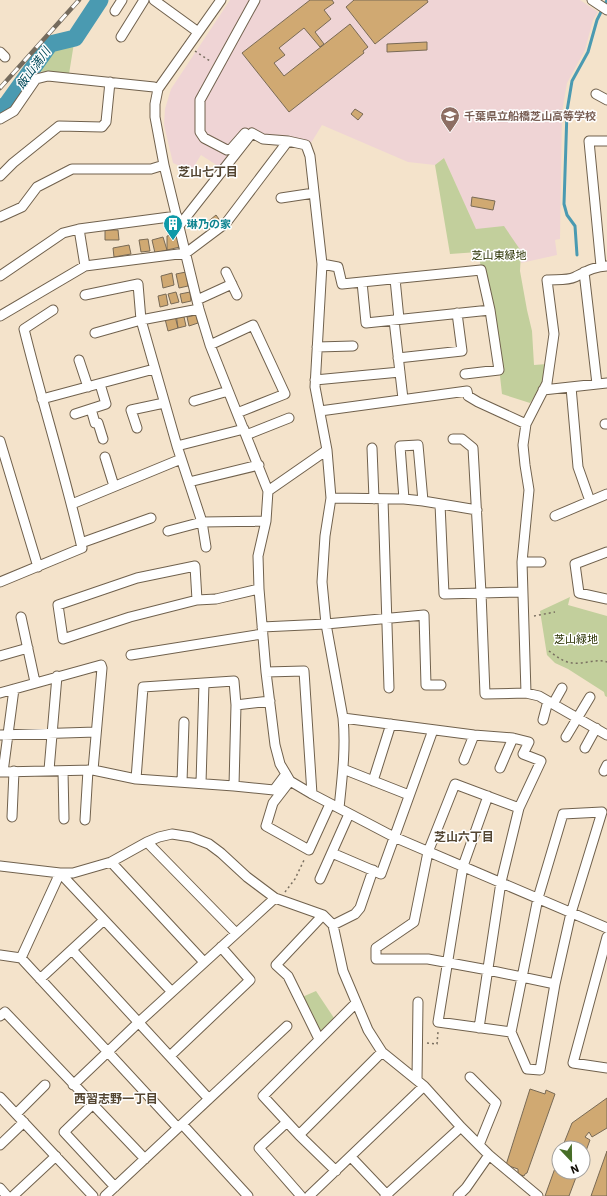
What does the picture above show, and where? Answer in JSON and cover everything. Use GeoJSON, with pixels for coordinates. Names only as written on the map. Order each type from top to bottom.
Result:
{"type":"FeatureCollection","features":[{"type":"Feature","properties":{"kind":"street"},"geometry":{"type":"LineString","coordinates":[[115,11],[122,0]]}},
{"type":"Feature","properties":{"kind":"street"},"geometry":{"type":"LineString","coordinates":[[120,37],[144,0]]}},
{"type":"Feature","properties":{"kind":"street"},"geometry":{"type":"LineString","coordinates":[[154,0],[198,32]]}},
{"type":"Feature","properties":{"kind":"street"},"geometry":{"type":"LineString","coordinates":[[221,0],[158,89],[155,104],[155,118],[176,216],[198,305],[210,345],[259,465],[268,491],[266,521],[258,556],[259,589],[266,672],[275,745],[280,764],[288,778],[312,794],[394,837],[571,913],[606,925]]}},
{"type":"Feature","properties":{"kind":"street"},"geometry":{"type":"LineString","coordinates":[[255,0],[200,100],[200,132],[204,138],[227,150],[231,149],[246,132],[252,133],[263,139],[288,141],[306,145],[310,156],[322,264],[315,387],[328,450],[331,498],[325,536],[322,582],[326,624],[344,731],[343,769],[339,808]]}},
{"type":"Feature","properties":{"kind":"street"},"geometry":{"type":"LineString","coordinates":[[592,0],[607,10]]}},
{"type":"Feature","properties":{"kind":"street"},"geometry":{"type":"LineString","coordinates":[[0,119],[14,111],[32,83],[36,79],[42,77],[48,76],[110,82],[154,87],[158,89]]}},
{"type":"Feature","properties":{"kind":"street"},"geometry":{"type":"LineString","coordinates":[[0,176],[13,163],[60,126],[102,127],[106,122],[110,82]]}},
{"type":"Feature","properties":{"kind":"street"},"geometry":{"type":"LineString","coordinates":[[596,94],[607,100]]}},
{"type":"Feature","properties":{"kind":"street"},"geometry":{"type":"LineString","coordinates":[[179,226],[252,133]]}},
{"type":"Feature","properties":{"kind":"street"},"geometry":{"type":"LineString","coordinates":[[2,311],[85,266],[186,253],[226,223],[288,141]]}},
{"type":"Feature","properties":{"kind":"street"},"geometry":{"type":"LineString","coordinates":[[526,693],[522,562],[529,490],[523,445],[526,424],[547,383],[554,334],[546,280],[574,278],[584,272],[604,266],[589,141],[607,141]]}},
{"type":"Feature","properties":{"kind":"street"},"geometry":{"type":"LineString","coordinates":[[0,217],[22,207],[37,187],[72,169],[150,169],[164,165]]}},
{"type":"Feature","properties":{"kind":"street"},"geometry":{"type":"LineString","coordinates":[[281,198],[314,193]]}},
{"type":"Feature","properties":{"kind":"street"},"geometry":{"type":"LineString","coordinates":[[0,276],[63,233],[79,229],[176,216]]}},
{"type":"Feature","properties":{"kind":"street"},"geometry":{"type":"LineString","coordinates":[[79,229],[85,266]]}},
{"type":"Feature","properties":{"kind":"street"},"geometry":{"type":"LineString","coordinates":[[322,264],[338,267],[342,284],[482,270],[499,370],[465,374]]}},
{"type":"Feature","properties":{"kind":"street"},"geometry":{"type":"LineString","coordinates":[[226,272],[237,294]]}},
{"type":"Feature","properties":{"kind":"street"},"geometry":{"type":"LineString","coordinates":[[584,272],[597,384]]}},
{"type":"Feature","properties":{"kind":"street"},"geometry":{"type":"LineString","coordinates":[[395,279],[398,358],[404,399]]}},
{"type":"Feature","properties":{"kind":"street"},"geometry":{"type":"LineString","coordinates":[[362,282],[366,323],[490,310]]}},
{"type":"Feature","properties":{"kind":"street"},"geometry":{"type":"LineString","coordinates":[[85,295],[138,284],[141,320],[164,403],[202,522],[206,547]]}},
{"type":"Feature","properties":{"kind":"street"},"geometry":{"type":"LineString","coordinates":[[95,334],[198,305],[232,284]]}},
{"type":"Feature","properties":{"kind":"street"},"geometry":{"type":"LineString","coordinates":[[0,582],[82,548],[72,504],[24,329],[53,310]]}},
{"type":"Feature","properties":{"kind":"street"},"geometry":{"type":"LineString","coordinates":[[398,358],[462,351],[457,313]]}},
{"type":"Feature","properties":{"kind":"street"},"geometry":{"type":"LineString","coordinates":[[210,345],[253,326],[285,394],[237,413]]}},
{"type":"Feature","properties":{"kind":"street"},"geometry":{"type":"LineString","coordinates":[[317,346],[354,346]]}},
{"type":"Feature","properties":{"kind":"street"},"geometry":{"type":"LineString","coordinates":[[79,360],[88,387]]}},
{"type":"Feature","properties":{"kind":"street"},"geometry":{"type":"LineString","coordinates":[[42,399],[154,369]]}},
{"type":"Feature","properties":{"kind":"street"},"geometry":{"type":"LineString","coordinates":[[315,380],[400,372]]}},
{"type":"Feature","properties":{"kind":"street"},"geometry":{"type":"LineString","coordinates":[[543,390],[607,383]]}},
{"type":"Feature","properties":{"kind":"street"},"geometry":{"type":"LineString","coordinates":[[75,414],[106,404],[100,384]]}},
{"type":"Feature","properties":{"kind":"street"},"geometry":{"type":"LineString","coordinates":[[571,387],[578,467],[590,501]]}},
{"type":"Feature","properties":{"kind":"street"},"geometry":{"type":"LineString","coordinates":[[194,401],[228,391]]}},
{"type":"Feature","properties":{"kind":"street"},"geometry":{"type":"LineString","coordinates":[[320,411],[467,391],[468,396],[478,402],[526,424]]}},
{"type":"Feature","properties":{"kind":"street"},"geometry":{"type":"LineString","coordinates":[[137,428],[131,410],[164,403]]}},
{"type":"Feature","properties":{"kind":"street"},"geometry":{"type":"LineString","coordinates":[[91,409],[95,423],[98,423],[103,439]]}},
{"type":"Feature","properties":{"kind":"street"},"geometry":{"type":"LineString","coordinates":[[177,446],[245,432],[289,418]]}},
{"type":"Feature","properties":{"kind":"street"},"geometry":{"type":"LineString","coordinates":[[453,440],[462,439],[473,448],[485,694],[526,693],[539,696],[607,735]]}},
{"type":"Feature","properties":{"kind":"street"},"geometry":{"type":"LineString","coordinates":[[0,441],[38,567]]}},
{"type":"Feature","properties":{"kind":"street"},"geometry":{"type":"LineString","coordinates":[[404,499],[400,446],[418,445],[423,501]]}},
{"type":"Feature","properties":{"kind":"street"},"geometry":{"type":"LineString","coordinates":[[372,448],[379,499],[387,618],[389,688]]}},
{"type":"Feature","properties":{"kind":"street"},"geometry":{"type":"LineString","coordinates":[[268,491],[328,450]]}},
{"type":"Feature","properties":{"kind":"street"},"geometry":{"type":"LineString","coordinates":[[105,457],[114,486]]}},
{"type":"Feature","properties":{"kind":"street"},"geometry":{"type":"LineString","coordinates":[[72,504],[181,459]]}},
{"type":"Feature","properties":{"kind":"street"},"geometry":{"type":"LineString","coordinates":[[189,482],[259,465]]}},
{"type":"Feature","properties":{"kind":"street"},"geometry":{"type":"LineString","coordinates":[[555,516],[607,494]]}},
{"type":"Feature","properties":{"kind":"street"},"geometry":{"type":"LineString","coordinates":[[331,498],[404,499],[477,510]]}},
{"type":"Feature","properties":{"kind":"street"},"geometry":{"type":"LineString","coordinates":[[440,504],[444,594],[522,592]]}},
{"type":"Feature","properties":{"kind":"street"},"geometry":{"type":"LineString","coordinates":[[81,543],[151,518]]}},
{"type":"Feature","properties":{"kind":"street"},"geometry":{"type":"LineString","coordinates":[[168,531],[202,522],[266,521]]}},
{"type":"Feature","properties":{"kind":"street"},"geometry":{"type":"LineString","coordinates":[[607,552],[575,564],[579,593],[607,599]]}},
{"type":"Feature","properties":{"kind":"street"},"geometry":{"type":"LineString","coordinates":[[522,562],[540,562]]}},
{"type":"Feature","properties":{"kind":"street"},"geometry":{"type":"LineString","coordinates":[[197,600],[195,566],[137,578],[58,605],[63,639],[130,617],[197,600],[216,599],[259,589]]}},
{"type":"Feature","properties":{"kind":"street"},"geometry":{"type":"LineString","coordinates":[[131,655],[262,631],[424,615],[426,685],[441,684]]}},
{"type":"Feature","properties":{"kind":"street"},"geometry":{"type":"LineString","coordinates":[[21,617],[35,682]]}},
{"type":"Feature","properties":{"kind":"street"},"geometry":{"type":"LineString","coordinates":[[0,656],[28,648]]}},
{"type":"Feature","properties":{"kind":"street"},"geometry":{"type":"LineString","coordinates":[[0,693],[35,682],[101,665],[102,668],[96,732],[85,820]]}},
{"type":"Feature","properties":{"kind":"street"},"geometry":{"type":"LineString","coordinates":[[266,672],[304,671],[312,794]]}},
{"type":"Feature","properties":{"kind":"street"},"geometry":{"type":"LineString","coordinates":[[49,770],[57,676]]}},
{"type":"Feature","properties":{"kind":"street"},"geometry":{"type":"LineString","coordinates":[[136,779],[143,687],[234,681],[236,704],[234,786]]}},
{"type":"Feature","properties":{"kind":"street"},"geometry":{"type":"LineString","coordinates":[[201,783],[204,683]]}},
{"type":"Feature","properties":{"kind":"street"},"geometry":{"type":"LineString","coordinates":[[543,720],[550,702],[562,688]]}},
{"type":"Feature","properties":{"kind":"street"},"geometry":{"type":"LineString","coordinates":[[14,689],[4,734],[2,772],[91,770],[136,779],[274,790],[288,778]]}},
{"type":"Feature","properties":{"kind":"street"},"geometry":{"type":"LineString","coordinates":[[566,737],[590,697]]}},
{"type":"Feature","properties":{"kind":"street"},"geometry":{"type":"LineString","coordinates":[[236,704],[270,701]]}},
{"type":"Feature","properties":{"kind":"street"},"geometry":{"type":"LineString","coordinates":[[343,718],[474,735],[513,738],[529,742],[523,754],[540,761],[519,808],[501,882],[479,1028]]}},
{"type":"Feature","properties":{"kind":"street"},"geometry":{"type":"LineString","coordinates":[[182,782],[184,722]]}},
{"type":"Feature","properties":{"kind":"street"},"geometry":{"type":"LineString","coordinates":[[373,780],[391,724]]}},
{"type":"Feature","properties":{"kind":"street"},"geometry":{"type":"LineString","coordinates":[[585,748],[596,728]]}},
{"type":"Feature","properties":{"kind":"street"},"geometry":{"type":"LineString","coordinates":[[332,853],[381,874],[433,730]]}},
{"type":"Feature","properties":{"kind":"street"},"geometry":{"type":"LineString","coordinates":[[4,734],[96,732]]}},
{"type":"Feature","properties":{"kind":"street"},"geometry":{"type":"LineString","coordinates":[[464,760],[474,735]]}},
{"type":"Feature","properties":{"kind":"street"},"geometry":{"type":"LineString","coordinates":[[500,768],[513,738]]}},
{"type":"Feature","properties":{"kind":"street"},"geometry":{"type":"LineString","coordinates":[[343,769],[409,795]]}},
{"type":"Feature","properties":{"kind":"street"},"geometry":{"type":"LineString","coordinates":[[63,770],[64,819]]}},
{"type":"Feature","properties":{"kind":"street"},"geometry":{"type":"LineString","coordinates":[[12,817],[14,771]]}},
{"type":"Feature","properties":{"kind":"street"},"geometry":{"type":"LineString","coordinates":[[288,778],[273,802],[266,826],[309,850],[330,804]]}},
{"type":"Feature","properties":{"kind":"street"},"geometry":{"type":"LineString","coordinates":[[519,808],[455,784],[428,852],[414,922],[376,948],[376,959],[428,959],[555,984]]}},
{"type":"Feature","properties":{"kind":"street"},"geometry":{"type":"LineString","coordinates":[[488,796],[463,866],[449,962],[438,1022],[511,1032]]}},
{"type":"Feature","properties":{"kind":"street"},"geometry":{"type":"LineString","coordinates":[[602,812],[571,913],[555,984],[540,1070],[527,1069],[511,1032],[538,898],[563,814],[602,812]]}},
{"type":"Feature","properties":{"kind":"street"},"geometry":{"type":"LineString","coordinates":[[320,879],[349,814]]}},
{"type":"Feature","properties":{"kind":"street"},"geometry":{"type":"LineString","coordinates":[[0,866],[60,873],[73,873],[111,862],[147,842],[172,834],[191,837],[209,844],[247,877],[277,899],[324,915],[333,925],[343,971],[356,1003],[368,1030],[382,1052],[420,1083],[489,1156],[538,1196]]}},
{"type":"Feature","properties":{"kind":"street"},"geometry":{"type":"LineString","coordinates":[[147,842],[236,933]]}},
{"type":"Feature","properties":{"kind":"street"},"geometry":{"type":"LineString","coordinates":[[111,862],[204,962]]}},
{"type":"Feature","properties":{"kind":"street"},"geometry":{"type":"LineString","coordinates":[[333,925],[355,914],[360,908],[373,870]]}},
{"type":"Feature","properties":{"kind":"street"},"geometry":{"type":"LineString","coordinates":[[60,873],[172,992]]}},
{"type":"Feature","properties":{"kind":"street"},"geometry":{"type":"LineString","coordinates":[[20,958],[60,873]]}},
{"type":"Feature","properties":{"kind":"street"},"geometry":{"type":"LineString","coordinates":[[73,1085],[204,962],[277,899]]}},
{"type":"Feature","properties":{"kind":"street"},"geometry":{"type":"LineString","coordinates":[[319,1039],[288,976],[276,965],[324,915]]}},
{"type":"Feature","properties":{"kind":"street"},"geometry":{"type":"LineString","coordinates":[[40,978],[104,920]]}},
{"type":"Feature","properties":{"kind":"street"},"geometry":{"type":"LineString","coordinates":[[607,937],[573,1063],[607,1068]]}},
{"type":"Feature","properties":{"kind":"street"},"geometry":{"type":"LineString","coordinates":[[170,1056],[250,980],[221,947]]}},
{"type":"Feature","properties":{"kind":"street"},"geometry":{"type":"LineString","coordinates":[[72,950],[210,1098]]}},
{"type":"Feature","properties":{"kind":"street"},"geometry":{"type":"LineString","coordinates":[[0,955],[20,958],[107,1052],[248,1196]]}},
{"type":"Feature","properties":{"kind":"street"},"geometry":{"type":"LineString","coordinates":[[309,1196],[351,1157],[420,1083],[418,1002]]}},
{"type":"Feature","properties":{"kind":"street"},"geometry":{"type":"LineString","coordinates":[[336,1171],[299,1135],[263,1096],[356,1003]]}},
{"type":"Feature","properties":{"kind":"street"},"geometry":{"type":"LineString","coordinates":[[0,1016],[5,1012],[145,1159]]}},
{"type":"Feature","properties":{"kind":"street"},"geometry":{"type":"LineString","coordinates":[[105,1196],[288,1026]]}},
{"type":"Feature","properties":{"kind":"street"},"geometry":{"type":"LineString","coordinates":[[299,1135],[382,1052]]}},
{"type":"Feature","properties":{"kind":"street"},"geometry":{"type":"LineString","coordinates":[[470,1077],[496,1103],[479,1144]]}},
{"type":"Feature","properties":{"kind":"street"},"geometry":{"type":"LineString","coordinates":[[16,1114],[45,1085]]}},
{"type":"Feature","properties":{"kind":"street"},"geometry":{"type":"LineString","coordinates":[[0,1097],[93,1196]]}},
{"type":"Feature","properties":{"kind":"street"},"geometry":{"type":"LineString","coordinates":[[93,1104],[64,1132],[115,1187]]}},
{"type":"Feature","properties":{"kind":"street"},"geometry":{"type":"LineString","coordinates":[[0,1145],[24,1122]]}},
{"type":"Feature","properties":{"kind":"street"},"geometry":{"type":"LineString","coordinates":[[287,1122],[259,1148],[301,1196]]}},
{"type":"Feature","properties":{"kind":"street"},"geometry":{"type":"LineString","coordinates":[[351,1157],[386,1196],[461,1127]]}},
{"type":"Feature","properties":{"kind":"street"},"geometry":{"type":"LineString","coordinates":[[13,1196],[56,1156]]}},
{"type":"Feature","properties":{"kind":"street"},"geometry":{"type":"LineString","coordinates":[[458,1196],[466,1188],[489,1156]]}},
{"type":"Feature","properties":{"kind":"street"},"geometry":{"type":"LineString","coordinates":[[0,1188],[7,1196]]}},
{"type":"Feature","properties":{"kind":"path"},"geometry":{"type":"LineString","coordinates":[[194,49],[218,66]]}},
{"type":"Feature","properties":{"kind":"path"},"geometry":{"type":"LineString","coordinates":[[524,617],[540,616],[555,612]]}},
{"type":"Feature","properties":{"kind":"path"},"geometry":{"type":"LineString","coordinates":[[549,651],[572,664],[601,661],[607,662]]}},
{"type":"Feature","properties":{"kind":"path"},"geometry":{"type":"LineString","coordinates":[[277,899],[295,879],[309,850]]}},
{"type":"Feature","properties":{"kind":"path"},"geometry":{"type":"LineString","coordinates":[[437,1044],[438,1022]]}},
{"type":"Feature","properties":{"kind":"shaded area","name":"千葉県立船橋芝山高等学校"},"geometry":{"type":"Polygon","coordinates":[[[230,0],[580,0],[598,12],[593,20],[585,50],[567,83],[562,112],[560,239],[555,240],[557,255],[521,263],[521,251],[476,230],[444,158],[435,165],[408,162],[322,125],[311,143],[298,139],[264,136],[252,130],[221,168],[201,155],[191,171],[173,163],[164,125],[165,109],[171,89],[230,0]]]}},
{"type":"Feature","properties":{"kind":"green space"},"geometry":{"type":"Polygon","coordinates":[[[74,43],[69,74],[34,71],[51,48],[74,43]]]}},
{"type":"Feature","properties":{"kind":"green space","name":"芝山東緑地"},"geometry":{"type":"Polygon","coordinates":[[[444,158],[476,229],[504,226],[521,251],[520,271],[532,331],[534,365],[547,364],[545,381],[530,403],[502,394],[500,376],[501,370],[478,252],[450,254],[435,165],[444,158]]]}},
{"type":"Feature","properties":{"kind":"green space","name":"芝山緑地"},"geometry":{"type":"Polygon","coordinates":[[[570,597],[568,605],[607,616],[607,697],[605,696],[604,692],[568,669],[555,663],[547,655],[540,611],[570,597]]]}},
{"type":"Feature","properties":{"kind":"green space"},"geometry":{"type":"Polygon","coordinates":[[[316,991],[334,1018],[320,1032],[300,998],[316,991]]]}},
{"type":"Feature","properties":{"kind":"building"},"geometry":{"type":"Polygon","coordinates":[[[310,0],[332,0],[334,3],[324,10],[331,19],[315,32],[324,44],[320,47],[304,28],[279,48],[285,55],[274,63],[284,76],[350,24],[368,47],[363,51],[364,53],[289,112],[242,53],[310,0]]]}},
{"type":"Feature","properties":{"kind":"building"},"geometry":{"type":"Polygon","coordinates":[[[354,0],[427,0],[428,2],[375,44],[346,7],[354,0]]]}},
{"type":"Feature","properties":{"kind":"building"},"geometry":{"type":"Polygon","coordinates":[[[427,42],[427,50],[387,52],[387,44],[427,42]]]}},
{"type":"Feature","properties":{"kind":"building"},"geometry":{"type":"Polygon","coordinates":[[[355,109],[363,114],[358,120],[351,114],[355,109]]]}},
{"type":"Feature","properties":{"kind":"building"},"geometry":{"type":"Polygon","coordinates":[[[472,197],[495,201],[493,210],[471,206],[472,197]]]}},
{"type":"Feature","properties":{"kind":"building"},"geometry":{"type":"Polygon","coordinates":[[[216,215],[221,222],[210,230],[205,224],[216,215]]]}},
{"type":"Feature","properties":{"kind":"building"},"geometry":{"type":"Polygon","coordinates":[[[105,230],[118,230],[119,240],[105,240],[105,230]]]}},
{"type":"Feature","properties":{"kind":"building","name":"琳乃の家"},"geometry":{"type":"Polygon","coordinates":[[[176,234],[180,247],[167,250],[167,236],[176,234]]]}},
{"type":"Feature","properties":{"kind":"building"},"geometry":{"type":"Polygon","coordinates":[[[163,237],[167,250],[155,253],[152,240],[163,237]]]}},
{"type":"Feature","properties":{"kind":"building"},"geometry":{"type":"Polygon","coordinates":[[[148,239],[150,251],[141,252],[139,240],[148,239]]]}},
{"type":"Feature","properties":{"kind":"building"},"geometry":{"type":"Polygon","coordinates":[[[129,245],[131,254],[114,257],[113,248],[129,245]]]}},
{"type":"Feature","properties":{"kind":"building"},"geometry":{"type":"Polygon","coordinates":[[[186,272],[188,286],[179,288],[176,274],[186,272]]]}},
{"type":"Feature","properties":{"kind":"building"},"geometry":{"type":"Polygon","coordinates":[[[172,273],[174,285],[163,288],[161,276],[172,273]]]}},
{"type":"Feature","properties":{"kind":"building"},"geometry":{"type":"Polygon","coordinates":[[[176,292],[179,302],[171,304],[168,294],[176,292]]]}},
{"type":"Feature","properties":{"kind":"building"},"geometry":{"type":"Polygon","coordinates":[[[190,292],[191,301],[182,303],[180,294],[190,292]]]}},
{"type":"Feature","properties":{"kind":"building"},"geometry":{"type":"Polygon","coordinates":[[[166,294],[168,305],[160,307],[158,296],[166,294]]]}},
{"type":"Feature","properties":{"kind":"building"},"geometry":{"type":"Polygon","coordinates":[[[176,314],[184,317],[186,326],[178,328],[176,314]]]}},
{"type":"Feature","properties":{"kind":"building"},"geometry":{"type":"Polygon","coordinates":[[[196,315],[198,323],[189,326],[187,317],[196,315]]]}},
{"type":"Feature","properties":{"kind":"building"},"geometry":{"type":"Polygon","coordinates":[[[175,316],[178,328],[168,331],[165,319],[175,316]]]}},
{"type":"Feature","properties":{"kind":"building"},"geometry":{"type":"Polygon","coordinates":[[[530,1089],[545,1094],[546,1090],[555,1094],[527,1173],[524,1176],[518,1174],[518,1169],[506,1165],[530,1089]]]}},
{"type":"Feature","properties":{"kind":"building"},"geometry":{"type":"Polygon","coordinates":[[[607,1098],[607,1128],[592,1137],[589,1132],[585,1137],[590,1140],[565,1140],[572,1123],[607,1098]]]}},
{"type":"Feature","properties":{"kind":"building"},"geometry":{"type":"Polygon","coordinates":[[[607,1151],[607,1196],[591,1196],[607,1151]]]}},
{"type":"Feature","properties":{"kind":"building"},"geometry":{"type":"Polygon","coordinates":[[[551,1179],[575,1180],[569,1196],[545,1196],[551,1179]]]}},
{"type":"Feature","properties":{"kind":"waterway","name":"飯山満川"},"geometry":{"type":"LineString","coordinates":[[0,109],[7,104],[50,44],[75,38],[100,0]]}},
{"type":"Feature","properties":{"kind":"waterway"},"geometry":{"type":"LineString","coordinates":[[577,255],[575,226],[567,215],[564,204],[567,111],[572,81],[588,52],[597,20],[607,0]]}},
{"type":"Feature","properties":{"kind":"railway"},"geometry":{"type":"LineString","coordinates":[[0,88],[79,0]]}},
{"type":"Feature","properties":{"kind":"place","name":"千葉県立船橋芝山高等学校"},"geometry":{"type":"Point","coordinates":[450,133]}},
{"type":"Feature","properties":{"kind":"place","name":"琳乃の家"},"geometry":{"type":"Point","coordinates":[173,241]}},
{"type":"Feature","properties":{"kind":"district","name":"芝山七丁目"},"geometry":{"type":"Point","coordinates":[208,171]}},
{"type":"Feature","properties":{"kind":"district","name":"芝山六丁目"},"geometry":{"type":"Point","coordinates":[464,836]}},
{"type":"Feature","properties":{"kind":"district","name":"西習志野一丁目"},"geometry":{"type":"Point","coordinates":[116,1098]}}]}
